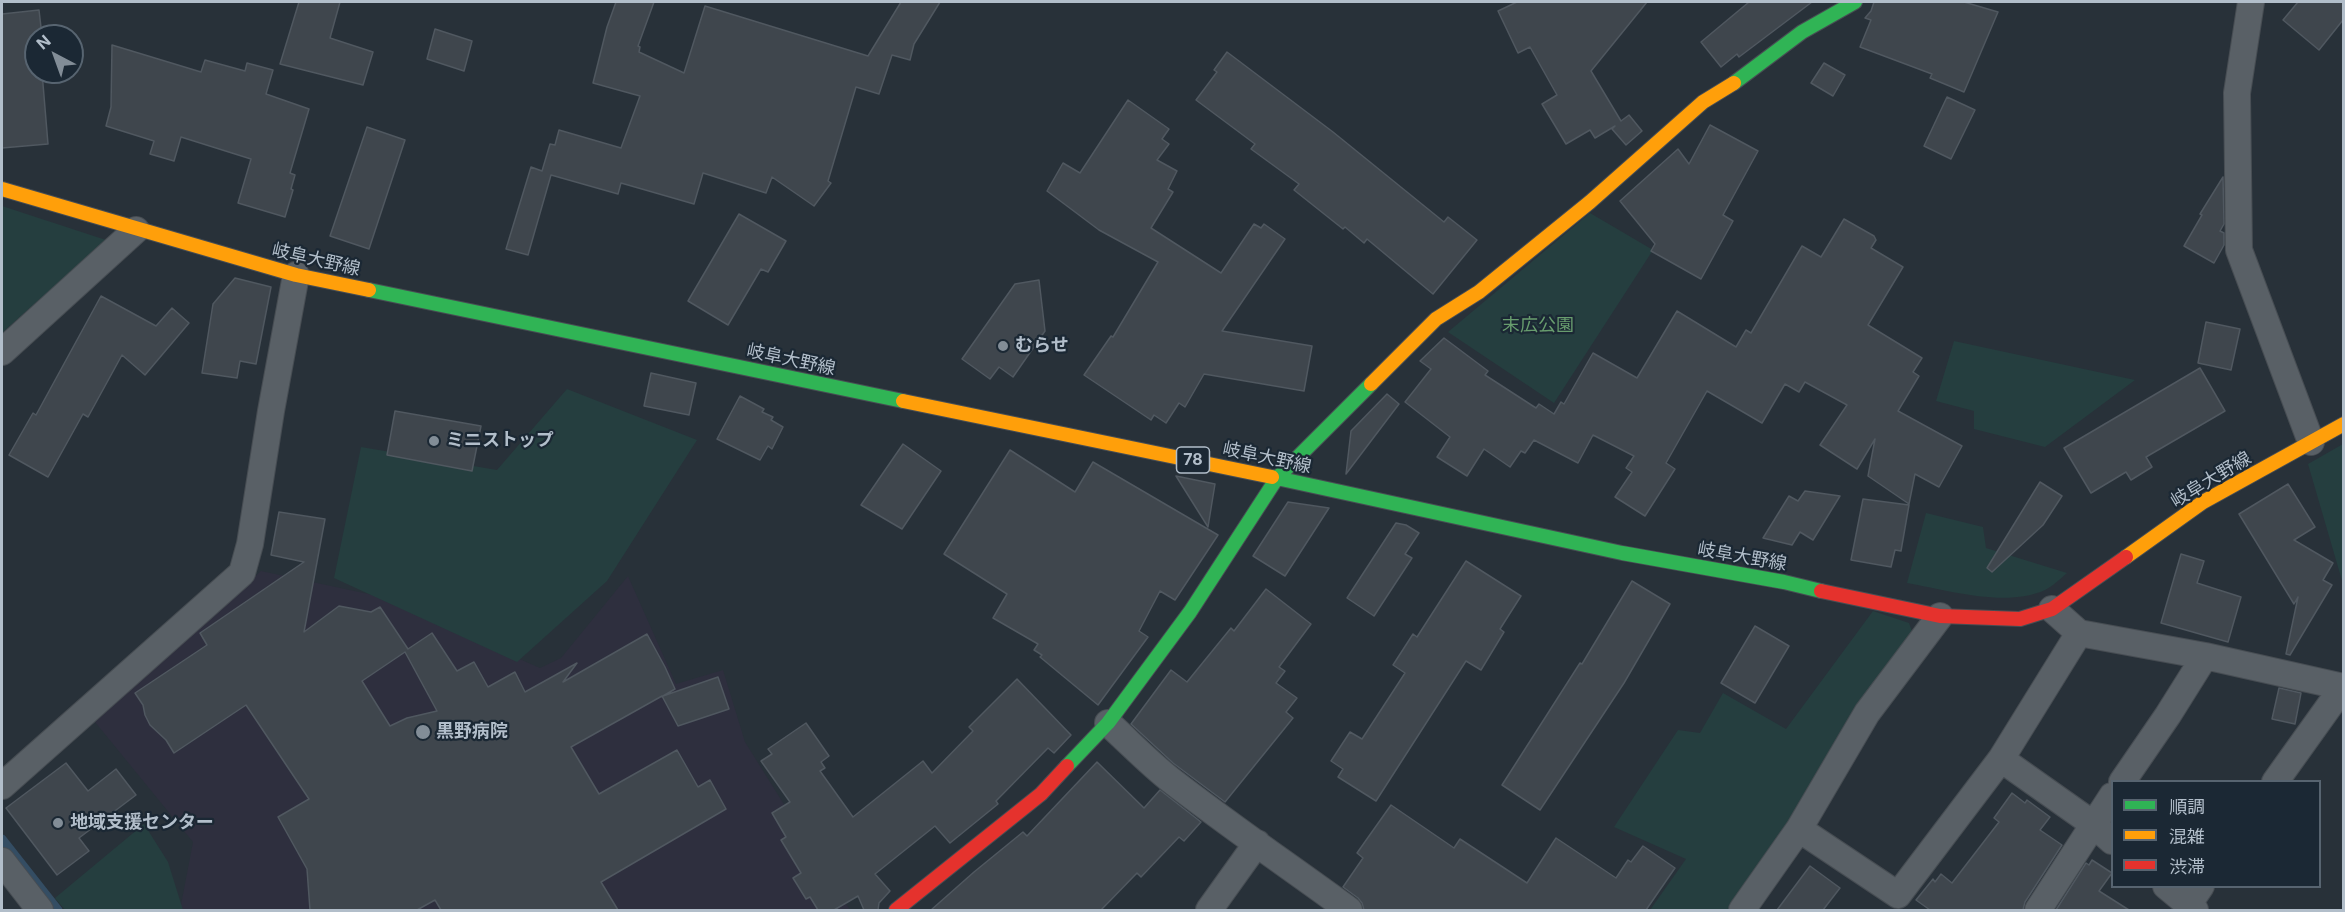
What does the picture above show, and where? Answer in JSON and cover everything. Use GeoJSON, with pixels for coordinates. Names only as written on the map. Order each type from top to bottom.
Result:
{"type":"FeatureCollection","features":[{"type":"Feature","properties":{"kind":"main road"},"geometry":{"type":"LineString","coordinates":[[896,910],[1041,794],[1108,723],[1190,612],[1277,478],[1436,319],[1479,292],[1590,202],[1703,102],[1746,76],[1802,32],[1855,2]]}},
{"type":"Feature","properties":{"kind":"main road","name":"岐阜大野線"},"geometry":{"type":"LineString","coordinates":[[2,189],[296,275],[1277,478],[1611,551],[1784,582],[1876,604],[1940,616],[2020,619],[2052,609],[2203,502],[2343,424]]}},
{"type":"Feature","properties":{"kind":"street"},"geometry":{"type":"LineString","coordinates":[[2251,2],[2237,93],[2239,250],[2311,442]]}},
{"type":"Feature","properties":{"kind":"street"},"geometry":{"type":"LineString","coordinates":[[2,352],[136,230]]}},
{"type":"Feature","properties":{"kind":"street"},"geometry":{"type":"LineString","coordinates":[[2,786],[242,573],[250,544],[296,275]]}},
{"type":"Feature","properties":{"kind":"street"},"geometry":{"type":"LineString","coordinates":[[2052,609],[2079,633],[2205,656],[2343,687],[2277,780]]}},
{"type":"Feature","properties":{"kind":"street"},"geometry":{"type":"LineString","coordinates":[[1743,910],[1799,829],[1867,713],[1940,616]]}},
{"type":"Feature","properties":{"kind":"street"},"geometry":{"type":"LineString","coordinates":[[1799,829],[1898,895],[2001,759],[2079,633]]}},
{"type":"Feature","properties":{"kind":"street"},"geometry":{"type":"LineString","coordinates":[[2123,780],[2205,656]]}},
{"type":"Feature","properties":{"kind":"street"},"geometry":{"type":"LineString","coordinates":[[1108,723],[1171,780],[1237,832],[1257,843],[1349,910]]}},
{"type":"Feature","properties":{"kind":"street"},"geometry":{"type":"LineString","coordinates":[[2001,759],[2111,839]]}},
{"type":"Feature","properties":{"kind":"street"},"geometry":{"type":"LineString","coordinates":[[2038,910],[2111,797]]}},
{"type":"Feature","properties":{"kind":"street"},"geometry":{"type":"LineString","coordinates":[[1209,910],[1257,843]]}},
{"type":"Feature","properties":{"kind":"street"},"geometry":{"type":"LineString","coordinates":[[2,861],[40,910]]}},
{"type":"Feature","properties":{"kind":"street"},"geometry":{"type":"LineString","coordinates":[[2170,888],[2194,901]]}},
{"type":"Feature","properties":{"kind":"shaded area","name":"黒野病院"},"geometry":{"type":"Polygon","coordinates":[[[261,571],[373,595],[540,668],[561,658],[628,576],[676,684],[723,670],[745,742],[850,910],[180,910],[193,842],[95,722],[261,571]]]}},
{"type":"Feature","properties":{"kind":"green space"},"geometry":{"type":"Polygon","coordinates":[[[2,206],[106,240],[2,333],[2,206]]]}},
{"type":"Feature","properties":{"kind":"green space","name":"末広公園"},"geometry":{"type":"Polygon","coordinates":[[[1590,213],[1653,250],[1554,403],[1448,332],[1590,213]]]}},
{"type":"Feature","properties":{"kind":"green space"},"geometry":{"type":"Polygon","coordinates":[[[1954,341],[2135,380],[2045,447],[1974,429],[1974,411],[1936,401],[1954,341]]]}},
{"type":"Feature","properties":{"kind":"green space"},"geometry":{"type":"Polygon","coordinates":[[[567,389],[697,440],[607,581],[517,662],[334,578],[361,447],[497,470],[567,389]]]}},
{"type":"Feature","properties":{"kind":"green space"},"geometry":{"type":"Polygon","coordinates":[[[2343,444],[2343,584],[2308,464],[2343,444]]]}},
{"type":"Feature","properties":{"kind":"green space"},"geometry":{"type":"Polygon","coordinates":[[[1926,513],[1983,527],[1986,548],[2067,573],[2045,590],[2013,597],[1976,596],[1907,583],[1926,513]]]}},
{"type":"Feature","properties":{"kind":"green space"},"geometry":{"type":"Polygon","coordinates":[[[1873,611],[1909,623],[1914,637],[1728,910],[1650,910],[1686,859],[1614,827],[1678,730],[1700,733],[1723,693],[1786,729],[1873,611]]]}},
{"type":"Feature","properties":{"kind":"green space"},"geometry":{"type":"Polygon","coordinates":[[[144,824],[168,862],[183,910],[65,910],[55,898],[144,824]]]}},
{"type":"Feature","properties":{"kind":"building"},"geometry":{"type":"Polygon","coordinates":[[[299,2],[340,2],[330,38],[373,52],[363,85],[280,64],[299,2]]]}},
{"type":"Feature","properties":{"kind":"building"},"geometry":{"type":"Polygon","coordinates":[[[616,2],[654,2],[638,46],[640,47],[639,52],[684,73],[705,6],[868,56],[901,2],[940,2],[914,44],[910,60],[892,55],[879,94],[856,87],[828,181],[831,183],[814,206],[772,177],[766,193],[703,173],[694,204],[621,183],[618,194],[551,175],[528,255],[506,249],[531,167],[542,171],[550,144],[555,145],[559,130],[621,148],[640,96],[593,83],[607,27],[616,2]]]}},
{"type":"Feature","properties":{"kind":"building"},"geometry":{"type":"Polygon","coordinates":[[[1517,2],[1647,2],[1591,71],[1621,121],[1629,115],[1642,131],[1626,145],[1612,129],[1615,126],[1595,138],[1590,130],[1566,144],[1542,104],[1557,95],[1530,47],[1518,53],[1498,11],[1517,2]]]}},
{"type":"Feature","properties":{"kind":"building"},"geometry":{"type":"Polygon","coordinates":[[[1749,2],[1812,2],[1739,57],[1737,54],[1721,67],[1701,42],[1749,2]]]}},
{"type":"Feature","properties":{"kind":"building"},"geometry":{"type":"Polygon","coordinates":[[[1874,2],[1964,2],[1998,12],[1964,92],[1930,78],[1932,74],[1860,47],[1871,20],[1865,18],[1874,2]]]}},
{"type":"Feature","properties":{"kind":"building"},"geometry":{"type":"Polygon","coordinates":[[[2298,2],[2343,2],[2343,20],[2319,50],[2283,20],[2298,2]]]}},
{"type":"Feature","properties":{"kind":"building"},"geometry":{"type":"Polygon","coordinates":[[[39,10],[41,24],[24,24],[24,84],[43,84],[48,144],[2,148],[2,14],[39,10]]]}},
{"type":"Feature","properties":{"kind":"building"},"geometry":{"type":"Polygon","coordinates":[[[435,29],[472,41],[464,71],[427,59],[435,29]]]}},
{"type":"Feature","properties":{"kind":"building"},"geometry":{"type":"Polygon","coordinates":[[[112,45],[201,72],[205,60],[245,71],[247,63],[273,70],[266,94],[309,109],[290,173],[295,175],[285,217],[238,203],[251,159],[181,137],[174,161],[150,154],[154,141],[106,126],[111,107],[112,45]]]}},
{"type":"Feature","properties":{"kind":"building"},"geometry":{"type":"Polygon","coordinates":[[[1227,52],[1333,132],[1444,222],[1448,217],[1477,240],[1433,294],[1367,239],[1364,243],[1345,227],[1343,229],[1294,190],[1299,184],[1251,149],[1255,144],[1196,100],[1217,72],[1214,70],[1227,52]]]}},
{"type":"Feature","properties":{"kind":"building"},"geometry":{"type":"Polygon","coordinates":[[[1824,63],[1845,75],[1833,96],[1811,83],[1824,63]]]}},
{"type":"Feature","properties":{"kind":"building"},"geometry":{"type":"Polygon","coordinates":[[[1947,97],[1975,110],[1951,159],[1924,146],[1947,97]]]}},
{"type":"Feature","properties":{"kind":"building"},"geometry":{"type":"Polygon","coordinates":[[[1128,100],[1169,129],[1162,139],[1169,144],[1157,160],[1177,171],[1168,189],[1173,192],[1151,228],[1221,273],[1254,224],[1261,228],[1264,224],[1285,239],[1222,331],[1312,346],[1304,391],[1204,374],[1185,407],[1179,403],[1166,423],[1154,415],[1151,420],[1084,375],[1111,336],[1113,337],[1158,262],[1099,230],[1047,191],[1063,163],[1080,173],[1128,100]]]}},
{"type":"Feature","properties":{"kind":"building"},"geometry":{"type":"Polygon","coordinates":[[[1710,125],[1758,151],[1723,215],[1733,221],[1701,279],[1651,251],[1655,244],[1620,201],[1678,149],[1689,164],[1710,125]]]}},
{"type":"Feature","properties":{"kind":"building"},"geometry":{"type":"Polygon","coordinates":[[[367,127],[405,140],[369,249],[330,236],[367,127]]]}},
{"type":"Feature","properties":{"kind":"building"},"geometry":{"type":"Polygon","coordinates":[[[2223,177],[2224,224],[2220,231],[2224,233],[2224,245],[2214,263],[2184,246],[2202,215],[2200,214],[2223,177]]]}},
{"type":"Feature","properties":{"kind":"building"},"geometry":{"type":"Polygon","coordinates":[[[739,214],[786,241],[768,272],[761,269],[728,325],[688,301],[739,214]]]}},
{"type":"Feature","properties":{"kind":"building"},"geometry":{"type":"Polygon","coordinates":[[[1844,219],[1874,236],[1876,240],[1871,248],[1903,267],[1868,325],[1922,358],[1913,372],[1919,376],[1898,411],[1962,446],[1939,487],[1915,474],[1909,504],[1868,476],[1875,439],[1857,469],[1820,445],[1847,405],[1805,382],[1799,392],[1785,384],[1762,423],[1707,391],[1666,463],[1675,469],[1645,516],[1615,497],[1632,472],[1626,468],[1634,456],[1593,435],[1578,463],[1534,440],[1525,453],[1521,451],[1510,467],[1484,449],[1467,476],[1437,457],[1450,437],[1405,402],[1431,369],[1420,361],[1444,338],[1488,371],[1485,375],[1536,408],[1539,404],[1554,414],[1561,402],[1564,404],[1593,353],[1637,378],[1677,311],[1736,347],[1746,330],[1751,333],[1802,246],[1821,257],[1844,219]]]}},
{"type":"Feature","properties":{"kind":"building"},"geometry":{"type":"Polygon","coordinates":[[[235,278],[271,287],[256,364],[240,361],[237,378],[202,373],[213,304],[235,278]]]}},
{"type":"Feature","properties":{"kind":"building","name":"むらせ"},"geometry":{"type":"Polygon","coordinates":[[[1039,280],[1045,331],[1013,377],[999,367],[990,379],[962,359],[1015,284],[1039,280]]]}},
{"type":"Feature","properties":{"kind":"building"},"geometry":{"type":"Polygon","coordinates":[[[101,296],[156,326],[172,308],[189,323],[145,375],[122,355],[88,417],[83,414],[48,477],[9,455],[33,413],[36,415],[101,296]]]}},
{"type":"Feature","properties":{"kind":"building"},"geometry":{"type":"Polygon","coordinates":[[[2206,322],[2240,329],[2231,370],[2198,363],[2206,322]]]}},
{"type":"Feature","properties":{"kind":"building"},"geometry":{"type":"Polygon","coordinates":[[[2200,368],[2225,411],[2146,457],[2152,467],[2131,480],[2126,472],[2091,493],[2064,448],[2200,368]]]}},
{"type":"Feature","properties":{"kind":"building"},"geometry":{"type":"Polygon","coordinates":[[[651,373],[696,383],[689,415],[644,406],[651,373]]]}},
{"type":"Feature","properties":{"kind":"building"},"geometry":{"type":"Polygon","coordinates":[[[1387,394],[1399,404],[1346,474],[1351,431],[1387,394]]]}},
{"type":"Feature","properties":{"kind":"building"},"geometry":{"type":"Polygon","coordinates":[[[740,396],[764,409],[762,412],[773,417],[771,420],[783,427],[772,449],[768,446],[760,460],[717,439],[740,396]]]}},
{"type":"Feature","properties":{"kind":"building","name":"ミニストップ"},"geometry":{"type":"Polygon","coordinates":[[[395,411],[481,426],[472,471],[387,455],[395,411]]]}},
{"type":"Feature","properties":{"kind":"building"},"geometry":{"type":"Polygon","coordinates":[[[903,444],[941,471],[902,529],[861,505],[903,444]]]}},
{"type":"Feature","properties":{"kind":"building"},"geometry":{"type":"Polygon","coordinates":[[[1010,450],[1075,492],[1093,462],[1218,535],[1175,600],[1160,591],[1139,631],[1148,637],[1098,705],[1040,657],[1042,655],[1034,650],[1038,644],[993,618],[1007,594],[944,554],[1010,450]]]}},
{"type":"Feature","properties":{"kind":"building"},"geometry":{"type":"Polygon","coordinates":[[[1176,476],[1215,484],[1208,527],[1176,476]]]}},
{"type":"Feature","properties":{"kind":"building"},"geometry":{"type":"Polygon","coordinates":[[[2040,482],[2062,496],[2043,525],[1992,572],[1987,568],[2040,482]]]}},
{"type":"Feature","properties":{"kind":"building"},"geometry":{"type":"Polygon","coordinates":[[[2288,484],[2315,527],[2294,540],[2333,563],[2323,580],[2332,585],[2290,655],[2286,654],[2298,597],[2294,604],[2239,514],[2288,484]]]}},
{"type":"Feature","properties":{"kind":"building"},"geometry":{"type":"Polygon","coordinates":[[[1805,491],[1840,496],[1813,540],[1800,532],[1792,545],[1763,538],[1789,496],[1798,501],[1805,491]]]}},
{"type":"Feature","properties":{"kind":"building"},"geometry":{"type":"Polygon","coordinates":[[[1863,499],[1909,505],[1901,551],[1895,550],[1891,567],[1851,560],[1863,499]]]}},
{"type":"Feature","properties":{"kind":"building"},"geometry":{"type":"Polygon","coordinates":[[[1288,502],[1329,508],[1285,576],[1253,556],[1288,502]]]}},
{"type":"Feature","properties":{"kind":"building","name":"黒野病院"},"geometry":{"type":"Polygon","coordinates":[[[279,512],[325,519],[304,632],[339,606],[371,612],[380,607],[408,649],[432,633],[457,671],[474,662],[488,687],[515,672],[525,692],[577,663],[563,682],[647,634],[675,689],[663,696],[718,677],[729,709],[678,726],[662,696],[571,747],[599,794],[677,750],[698,787],[710,780],[726,809],[601,882],[618,910],[441,910],[435,900],[417,910],[310,910],[307,869],[278,817],[309,799],[246,705],[174,753],[166,740],[150,725],[143,705],[135,693],[207,645],[200,633],[304,562],[271,555],[279,512]],[[405,652],[362,681],[390,726],[407,718],[437,711],[405,652]]]}},
{"type":"Feature","properties":{"kind":"building"},"geometry":{"type":"Polygon","coordinates":[[[1396,523],[1406,525],[1419,533],[1405,554],[1412,558],[1374,616],[1347,598],[1396,523]]]}},
{"type":"Feature","properties":{"kind":"building"},"geometry":{"type":"Polygon","coordinates":[[[2181,554],[2204,561],[2197,583],[2241,597],[2228,642],[2161,623],[2181,554]]]}},
{"type":"Feature","properties":{"kind":"building"},"geometry":{"type":"Polygon","coordinates":[[[1466,561],[1521,596],[1500,629],[1504,632],[1481,670],[1466,661],[1376,801],[1338,777],[1343,769],[1331,761],[1350,732],[1362,739],[1405,673],[1393,665],[1413,634],[1417,637],[1466,561]]]}},
{"type":"Feature","properties":{"kind":"building"},"geometry":{"type":"Polygon","coordinates":[[[1632,581],[1670,604],[1624,683],[1540,810],[1502,785],[1580,663],[1582,664],[1632,581]]]}},
{"type":"Feature","properties":{"kind":"building"},"geometry":{"type":"Polygon","coordinates":[[[1266,589],[1311,624],[1279,667],[1285,671],[1276,683],[1297,698],[1286,712],[1293,718],[1225,802],[1173,763],[1131,724],[1171,670],[1187,682],[1231,628],[1234,631],[1266,589]]]}},
{"type":"Feature","properties":{"kind":"building"},"geometry":{"type":"Polygon","coordinates":[[[1755,626],[1789,646],[1755,703],[1721,683],[1755,626]]]}},
{"type":"Feature","properties":{"kind":"building"},"geometry":{"type":"Polygon","coordinates":[[[1017,679],[1071,735],[1054,753],[1048,748],[996,801],[998,804],[950,843],[935,826],[875,874],[890,891],[879,903],[878,910],[864,910],[858,896],[834,910],[818,910],[810,897],[806,899],[793,878],[801,873],[781,840],[786,837],[772,813],[790,802],[761,761],[772,754],[768,749],[806,723],[829,756],[821,762],[825,768],[820,771],[853,817],[923,761],[932,773],[973,731],[969,727],[1017,679]]]}},
{"type":"Feature","properties":{"kind":"building"},"geometry":{"type":"Polygon","coordinates":[[[2279,688],[2301,693],[2295,724],[2272,719],[2279,688]]]}},
{"type":"Feature","properties":{"kind":"building"},"geometry":{"type":"Polygon","coordinates":[[[1097,762],[1144,808],[1160,790],[1201,822],[1184,841],[1179,837],[1141,877],[1137,873],[1101,910],[931,910],[1023,832],[1027,836],[1097,762]]]}},
{"type":"Feature","properties":{"kind":"building","name":"地域支援センター"},"geometry":{"type":"Polygon","coordinates":[[[66,763],[88,791],[116,769],[136,795],[79,838],[89,851],[57,875],[6,808],[66,763]]]}},
{"type":"Feature","properties":{"kind":"building"},"geometry":{"type":"Polygon","coordinates":[[[2012,793],[2025,803],[2027,800],[2050,817],[2040,830],[2062,845],[2025,902],[2023,910],[1930,910],[1916,900],[1933,879],[1935,882],[1941,874],[1952,883],[1999,822],[1994,818],[2012,793]]]}},
{"type":"Feature","properties":{"kind":"building"},"geometry":{"type":"Polygon","coordinates":[[[1391,805],[1454,848],[1460,839],[1527,883],[1556,838],[1616,878],[1628,860],[1631,862],[1643,846],[1675,868],[1646,910],[1364,910],[1358,898],[1343,887],[1363,858],[1357,853],[1391,805]]]}},
{"type":"Feature","properties":{"kind":"building"},"geometry":{"type":"Polygon","coordinates":[[[2092,860],[2111,872],[2099,891],[2129,910],[2056,910],[2086,863],[2089,865],[2092,860]]]}},
{"type":"Feature","properties":{"kind":"building"},"geometry":{"type":"Polygon","coordinates":[[[1810,866],[1840,888],[1823,910],[1777,910],[1810,866]]]}},
{"type":"Feature","properties":{"kind":"waterway"},"geometry":{"type":"LineString","coordinates":[[2,839],[58,910]]}},
{"type":"Feature","properties":{"kind":"traffic: fast"},"geometry":{"type":"LineString","coordinates":[[1734,83],[1802,32],[1855,2]]}},
{"type":"Feature","properties":{"kind":"traffic: fast"},"geometry":{"type":"LineString","coordinates":[[369,290],[903,401]]}},
{"type":"Feature","properties":{"kind":"traffic: fast"},"geometry":{"type":"LineString","coordinates":[[1067,766],[1108,723],[1190,612],[1277,478],[1371,384]]}},
{"type":"Feature","properties":{"kind":"traffic: fast"},"geometry":{"type":"LineString","coordinates":[[1272,477],[1622,553],[1784,582],[1821,591]]}},
{"type":"Feature","properties":{"kind":"traffic: slow"},"geometry":{"type":"LineString","coordinates":[[1371,384],[1436,319],[1479,292],[1590,202],[1703,102],[1734,83]]}},
{"type":"Feature","properties":{"kind":"traffic: slow"},"geometry":{"type":"LineString","coordinates":[[2,189],[296,275],[369,290]]}},
{"type":"Feature","properties":{"kind":"traffic: slow"},"geometry":{"type":"LineString","coordinates":[[903,401],[1272,477]]}},
{"type":"Feature","properties":{"kind":"traffic: slow"},"geometry":{"type":"LineString","coordinates":[[2126,557],[2203,502],[2344,424]]}},
{"type":"Feature","properties":{"kind":"traffic: jam"},"geometry":{"type":"LineString","coordinates":[[1821,591],[1940,616],[2020,619],[2052,609],[2126,557]]}},
{"type":"Feature","properties":{"kind":"traffic: jam"},"geometry":{"type":"LineString","coordinates":[[896,910],[1041,794],[1067,766]]}},
{"type":"Feature","properties":{"kind":"place","name":"むらせ"},"geometry":{"type":"Point","coordinates":[1003,346]}},
{"type":"Feature","properties":{"kind":"place","name":"ミニストップ"},"geometry":{"type":"Point","coordinates":[434,441]}},
{"type":"Feature","properties":{"kind":"place","name":"黒野病院"},"geometry":{"type":"Point","coordinates":[423,732]}},
{"type":"Feature","properties":{"kind":"place","name":"地域支援センター"},"geometry":{"type":"Point","coordinates":[58,823]}}]}
